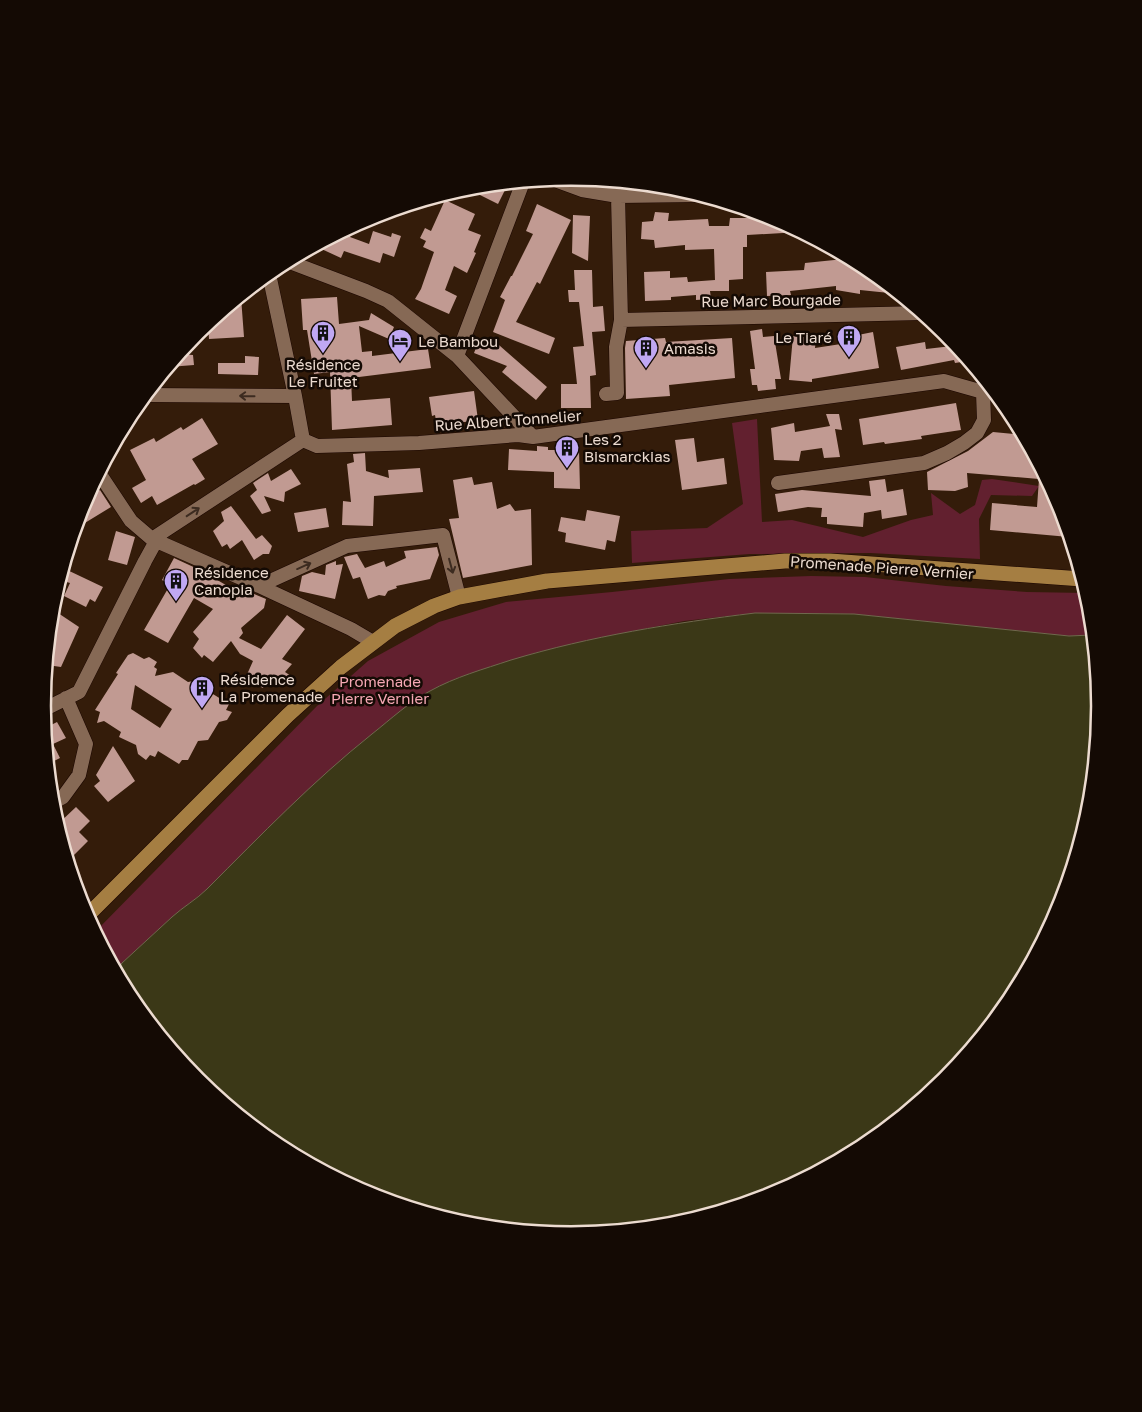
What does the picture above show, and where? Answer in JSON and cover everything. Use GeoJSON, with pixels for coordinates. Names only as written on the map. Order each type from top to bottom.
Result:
{"type":"FeatureCollection","features":[{"type":"Feature","properties":{"kind":"main road","name":"Promenade Pierre Vernier"},"geometry":{"type":"LineString","coordinates":[[93,910],[288,715],[340,667],[395,626],[434,606],[460,596],[547,581],[785,561],[830,562],[1075,579]]}},
{"type":"Feature","properties":{"kind":"street"},"geometry":{"type":"LineString","coordinates":[[571,186],[582,190],[618,196],[668,195]]}},
{"type":"Feature","properties":{"kind":"street"},"geometry":{"type":"LineString","coordinates":[[457,356],[520,189]]}},
{"type":"Feature","properties":{"kind":"street"},"geometry":{"type":"LineString","coordinates":[[606,394],[616,393],[616,347],[621,320],[618,196]]}},
{"type":"Feature","properties":{"kind":"street"},"geometry":{"type":"LineString","coordinates":[[297,265],[388,301],[457,356],[533,437]]}},
{"type":"Feature","properties":{"kind":"street"},"geometry":{"type":"LineString","coordinates":[[51,706],[79,692],[154,540],[303,440],[271,282]]}},
{"type":"Feature","properties":{"kind":"street","name":"Rue Marc Bourgade"},"geometry":{"type":"LineString","coordinates":[[621,320],[912,313]]}},
{"type":"Feature","properties":{"kind":"street","name":"Rue Albert Tonnelier"},"geometry":{"type":"LineString","coordinates":[[303,440],[317,446],[419,443],[518,435],[533,437],[944,381],[982,392],[984,420],[977,433],[964,444],[948,453],[924,463],[778,483]]}},
{"type":"Feature","properties":{"kind":"street"},"geometry":{"type":"LineString","coordinates":[[155,395],[295,396]]}},
{"type":"Feature","properties":{"kind":"street"},"geometry":{"type":"LineString","coordinates":[[103,480],[131,521],[154,540],[352,629],[373,642]]}},
{"type":"Feature","properties":{"kind":"street"},"geometry":{"type":"LineString","coordinates":[[259,586],[347,546],[443,536],[460,596]]}},
{"type":"Feature","properties":{"kind":"street"},"geometry":{"type":"LineString","coordinates":[[60,799],[79,775],[86,744],[66,698]]}},
{"type":"Feature","properties":{"kind":"green space"},"geometry":{"type":"Polygon","coordinates":[[[757,419],[762,522],[792,520],[863,537],[911,520],[933,515],[931,493],[960,514],[975,505],[982,480],[992,479],[1039,486],[1032,496],[991,495],[979,519],[980,559],[870,553],[750,554],[632,563],[631,531],[707,528],[743,504],[732,423],[757,419]]]}},
{"type":"Feature","properties":{"kind":"green space","name":"Promenade Pierre Vernier"},"geometry":{"type":"Polygon","coordinates":[[[811,576],[865,577],[946,586],[1027,592],[1078,593],[1086,635],[1069,636],[854,614],[755,613],[684,621],[598,638],[538,652],[457,678],[430,691],[406,707],[351,751],[205,891],[172,917],[120,965],[101,926],[317,706],[368,661],[439,622],[506,602],[729,579],[811,576]]]}},
{"type":"Feature","properties":{"kind":"shaded area"},"geometry":{"type":"Polygon","coordinates":[[[755,613],[854,614],[1069,636],[1086,635],[1090,672],[1091,706],[1086,774],[1073,841],[1051,905],[1021,966],[1003,995],[962,1049],[914,1097],[860,1138],[801,1172],[770,1186],[706,1208],[672,1216],[605,1225],[571,1226],[537,1225],[470,1216],[436,1208],[372,1186],[311,1156],[282,1138],[228,1097],[203,1074],[180,1049],[139,995],[120,965],[122,963],[172,917],[203,893],[329,770],[422,695],[449,682],[511,660],[602,637],[694,621],[755,613]]]}},
{"type":"Feature","properties":{"kind":"building"},"geometry":{"type":"Polygon","coordinates":[[[505,191],[498,204],[479,195],[505,191]]]}},
{"type":"Feature","properties":{"kind":"building"},"geometry":{"type":"Polygon","coordinates":[[[448,201],[475,214],[468,230],[481,235],[474,252],[476,253],[467,273],[454,266],[445,290],[457,296],[449,314],[415,299],[421,289],[434,252],[423,247],[426,241],[420,238],[425,228],[431,231],[444,202],[448,201]]]}},
{"type":"Feature","properties":{"kind":"building"},"geometry":{"type":"Polygon","coordinates":[[[537,204],[571,220],[540,284],[537,282],[516,322],[555,338],[549,354],[493,332],[505,300],[500,297],[533,234],[526,231],[537,204]]]}},
{"type":"Feature","properties":{"kind":"building"},"geometry":{"type":"Polygon","coordinates":[[[655,212],[669,213],[668,221],[708,219],[709,226],[729,226],[730,218],[749,218],[785,233],[747,235],[747,247],[743,247],[743,279],[729,280],[729,291],[710,291],[711,299],[696,300],[696,295],[671,297],[671,300],[645,301],[644,272],[670,271],[670,278],[687,277],[688,282],[715,280],[714,249],[685,250],[685,245],[655,248],[654,240],[641,239],[642,222],[653,221],[655,212]]]}},
{"type":"Feature","properties":{"kind":"building"},"geometry":{"type":"Polygon","coordinates":[[[573,215],[590,216],[588,261],[572,253],[573,215]]]}},
{"type":"Feature","properties":{"kind":"building"},"geometry":{"type":"Polygon","coordinates":[[[373,231],[391,237],[392,233],[401,236],[394,257],[383,253],[380,263],[344,251],[341,258],[323,250],[351,236],[369,244],[373,231]]]}},
{"type":"Feature","properties":{"kind":"building"},"geometry":{"type":"Polygon","coordinates":[[[837,260],[885,293],[860,290],[860,294],[836,290],[836,286],[790,291],[791,295],[767,296],[766,272],[804,270],[805,263],[837,260]]]}},
{"type":"Feature","properties":{"kind":"building"},"geometry":{"type":"Polygon","coordinates":[[[574,270],[592,270],[593,307],[603,306],[605,331],[592,332],[596,375],[590,376],[591,408],[561,408],[561,384],[577,384],[573,347],[584,346],[579,302],[569,302],[568,290],[575,290],[574,270]]]}},
{"type":"Feature","properties":{"kind":"building"},"geometry":{"type":"Polygon","coordinates":[[[337,297],[339,324],[369,320],[371,313],[394,327],[389,339],[359,326],[362,352],[372,351],[372,356],[428,349],[431,368],[351,378],[352,401],[390,398],[392,425],[332,430],[330,372],[314,374],[307,330],[303,330],[301,299],[337,297]]]}},
{"type":"Feature","properties":{"kind":"building"},"geometry":{"type":"Polygon","coordinates":[[[242,304],[244,337],[209,339],[209,333],[242,304]]]}},
{"type":"Feature","properties":{"kind":"building"},"geometry":{"type":"Polygon","coordinates":[[[762,329],[763,337],[774,336],[781,379],[775,379],[776,389],[758,391],[757,385],[752,385],[750,369],[755,369],[750,331],[762,329]]]}},
{"type":"Feature","properties":{"kind":"building"},"geometry":{"type":"Polygon","coordinates":[[[873,332],[879,368],[812,379],[812,382],[789,380],[793,336],[816,338],[815,348],[854,342],[853,336],[873,332]]]}},
{"type":"Feature","properties":{"kind":"building"},"geometry":{"type":"Polygon","coordinates":[[[491,338],[547,387],[536,400],[502,372],[507,366],[474,353],[479,340],[489,344],[491,338]]]}},
{"type":"Feature","properties":{"kind":"building"},"geometry":{"type":"Polygon","coordinates":[[[665,338],[666,342],[732,338],[735,378],[669,385],[670,396],[626,399],[626,341],[665,338]]]}},
{"type":"Feature","properties":{"kind":"building"},"geometry":{"type":"Polygon","coordinates":[[[925,342],[926,349],[947,347],[961,362],[955,363],[954,360],[901,370],[896,347],[925,342]]]}},
{"type":"Feature","properties":{"kind":"building"},"geometry":{"type":"Polygon","coordinates":[[[188,355],[193,355],[194,365],[177,366],[188,355]]]}},
{"type":"Feature","properties":{"kind":"building"},"geometry":{"type":"Polygon","coordinates":[[[245,356],[259,357],[258,375],[218,374],[218,363],[245,363],[245,356]]]}},
{"type":"Feature","properties":{"kind":"building"},"geometry":{"type":"Polygon","coordinates":[[[474,391],[478,420],[437,426],[435,415],[432,416],[429,397],[474,391]]]}},
{"type":"Feature","properties":{"kind":"building"},"geometry":{"type":"Polygon","coordinates":[[[956,403],[961,430],[921,436],[922,439],[863,445],[859,419],[956,403]]]}},
{"type":"Feature","properties":{"kind":"building"},"geometry":{"type":"Polygon","coordinates":[[[826,414],[839,414],[842,430],[835,429],[840,457],[824,458],[822,448],[801,451],[799,461],[774,460],[771,428],[794,423],[795,432],[830,426],[826,414]]]}},
{"type":"Feature","properties":{"kind":"building"},"geometry":{"type":"Polygon","coordinates":[[[202,418],[218,444],[192,459],[205,479],[157,505],[152,496],[141,503],[132,488],[146,480],[130,450],[154,438],[156,442],[181,427],[183,430],[202,418]]]}},
{"type":"Feature","properties":{"kind":"building"},"geometry":{"type":"Polygon","coordinates":[[[993,432],[1014,434],[1038,479],[967,473],[968,487],[955,491],[928,490],[927,472],[968,451],[993,432]]]}},
{"type":"Feature","properties":{"kind":"building"},"geometry":{"type":"Polygon","coordinates":[[[694,438],[697,462],[724,458],[727,484],[682,490],[675,440],[694,438]]]}},
{"type":"Feature","properties":{"kind":"building"},"geometry":{"type":"Polygon","coordinates":[[[537,446],[548,447],[548,450],[579,450],[580,489],[554,488],[554,472],[508,470],[509,449],[537,451],[537,446]]]}},
{"type":"Feature","properties":{"kind":"building"},"geometry":{"type":"Polygon","coordinates":[[[365,453],[366,471],[389,478],[388,470],[420,468],[423,492],[374,496],[373,526],[342,525],[343,501],[351,502],[347,464],[354,462],[353,454],[365,453]]]}},
{"type":"Feature","properties":{"kind":"building"},"geometry":{"type":"Polygon","coordinates":[[[291,469],[301,484],[285,492],[284,502],[264,496],[271,511],[262,514],[250,496],[257,490],[253,483],[268,473],[271,481],[291,469]]]}},
{"type":"Feature","properties":{"kind":"building"},"geometry":{"type":"Polygon","coordinates":[[[472,477],[474,485],[492,482],[497,509],[510,504],[515,511],[531,509],[532,565],[463,578],[449,519],[459,518],[453,480],[472,477]]]}},
{"type":"Feature","properties":{"kind":"building"},"geometry":{"type":"Polygon","coordinates":[[[885,479],[887,492],[903,489],[907,515],[882,519],[881,510],[864,513],[863,527],[827,524],[827,517],[821,517],[822,508],[808,507],[778,512],[775,494],[802,490],[871,496],[869,481],[885,479]]]}},
{"type":"Feature","properties":{"kind":"building"},"geometry":{"type":"Polygon","coordinates":[[[1039,480],[1062,536],[990,530],[992,503],[1037,507],[1039,480]]]}},
{"type":"Feature","properties":{"kind":"building"},"geometry":{"type":"Polygon","coordinates":[[[100,490],[111,507],[85,523],[98,491],[100,490]]]}},
{"type":"Feature","properties":{"kind":"building"},"geometry":{"type":"Polygon","coordinates":[[[231,506],[256,539],[262,535],[272,546],[269,554],[263,554],[254,560],[242,540],[230,549],[227,544],[222,547],[213,531],[224,521],[221,512],[231,506]]]}},
{"type":"Feature","properties":{"kind":"building"},"geometry":{"type":"Polygon","coordinates":[[[326,508],[329,527],[298,532],[294,513],[326,508]]]}},
{"type":"Feature","properties":{"kind":"building"},"geometry":{"type":"Polygon","coordinates":[[[587,510],[620,516],[615,542],[607,540],[605,550],[565,542],[566,533],[558,531],[561,517],[585,521],[587,510]]]}},
{"type":"Feature","properties":{"kind":"building"},"geometry":{"type":"Polygon","coordinates":[[[116,531],[135,537],[127,565],[108,560],[116,531]]]}},
{"type":"Feature","properties":{"kind":"building"},"geometry":{"type":"Polygon","coordinates":[[[437,547],[439,555],[430,579],[396,586],[397,588],[388,591],[385,596],[379,595],[368,599],[360,577],[353,579],[344,557],[357,554],[365,568],[384,561],[386,567],[406,558],[404,551],[437,547]]]}},
{"type":"Feature","properties":{"kind":"building"},"geometry":{"type":"Polygon","coordinates":[[[174,558],[231,588],[233,585],[266,599],[264,608],[241,628],[243,633],[239,638],[261,649],[287,615],[305,629],[282,659],[292,664],[285,672],[291,676],[283,684],[267,676],[263,688],[245,679],[253,661],[240,654],[231,641],[213,662],[204,655],[202,658],[193,648],[199,639],[193,632],[213,609],[194,598],[168,643],[144,630],[170,585],[162,580],[174,558]]]}},
{"type":"Feature","properties":{"kind":"building"},"geometry":{"type":"Polygon","coordinates":[[[336,561],[336,565],[343,564],[335,599],[299,591],[302,576],[312,572],[325,575],[326,565],[336,561]]]}},
{"type":"Feature","properties":{"kind":"building"},"geometry":{"type":"Polygon","coordinates":[[[69,571],[103,587],[95,602],[90,599],[86,607],[64,596],[70,583],[66,582],[69,571]]]}},
{"type":"Feature","properties":{"kind":"building"},"geometry":{"type":"Polygon","coordinates":[[[60,614],[79,627],[61,667],[53,666],[60,614]]]}},
{"type":"Feature","properties":{"kind":"building","name":"Résidence La Promenade"},"geometry":{"type":"Polygon","coordinates":[[[133,653],[144,659],[149,657],[157,662],[154,667],[157,669],[155,676],[173,672],[188,682],[199,680],[209,685],[208,691],[229,704],[226,710],[232,712],[227,720],[219,722],[208,740],[198,741],[188,760],[182,760],[179,764],[158,751],[155,757],[150,755],[146,760],[138,754],[136,745],[119,737],[121,732],[104,721],[97,723],[100,712],[95,710],[128,655],[133,653]],[[135,685],[131,709],[160,728],[172,709],[135,685]]]}},
{"type":"Feature","properties":{"kind":"building"},"geometry":{"type":"Polygon","coordinates":[[[57,722],[66,738],[53,744],[60,758],[54,761],[52,740],[52,725],[57,722]]]}},
{"type":"Feature","properties":{"kind":"building"},"geometry":{"type":"Polygon","coordinates":[[[113,746],[135,781],[108,802],[94,786],[100,781],[96,775],[113,746]]]}},
{"type":"Feature","properties":{"kind":"building"},"geometry":{"type":"Polygon","coordinates":[[[76,807],[90,821],[79,832],[88,841],[74,855],[69,841],[64,819],[76,807]]]}},
{"type":"Feature","properties":{"kind":"place","name":"Résidence Le Fruitet"},"geometry":{"type":"Point","coordinates":[323,354]}},
{"type":"Feature","properties":{"kind":"place","name":"Le Tiaré"},"geometry":{"type":"Point","coordinates":[849,358]}},
{"type":"Feature","properties":{"kind":"place","name":"Le Bambou"},"geometry":{"type":"Point","coordinates":[400,362]}},
{"type":"Feature","properties":{"kind":"place","name":"Amasis"},"geometry":{"type":"Point","coordinates":[646,369]}},
{"type":"Feature","properties":{"kind":"place","name":"Les 2 Bismarckias"},"geometry":{"type":"Point","coordinates":[567,469]}},
{"type":"Feature","properties":{"kind":"place","name":"Résidence Canopia"},"geometry":{"type":"Point","coordinates":[176,602]}},
{"type":"Feature","properties":{"kind":"place","name":"Résidence La Promenade"},"geometry":{"type":"Point","coordinates":[202,709]}}]}
